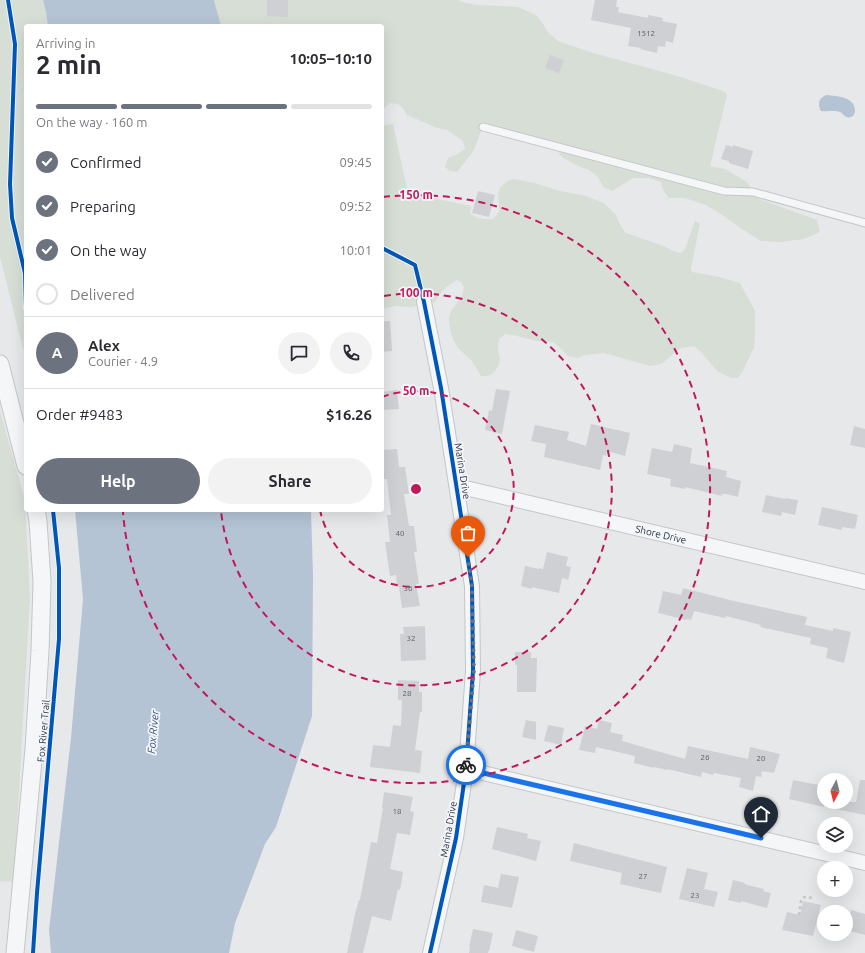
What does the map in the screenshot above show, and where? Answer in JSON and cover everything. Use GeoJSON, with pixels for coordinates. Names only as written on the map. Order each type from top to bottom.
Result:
{"type":"FeatureCollection","features":[{"type":"Feature","properties":{"kind":"street","name":"Marina Drive"},"geometry":{"type":"LineString","coordinates":[[424,302],[441,388],[472,586],[474,671],[466,769],[456,838],[430,953]]}},
{"type":"Feature","properties":{"kind":"street"},"geometry":{"type":"LineString","coordinates":[[0,364],[24,458]]}},
{"type":"Feature","properties":{"kind":"street","name":"Shore Drive"},"geometry":{"type":"LineString","coordinates":[[457,486],[865,582]]}},
{"type":"Feature","properties":{"kind":"street"},"geometry":{"type":"LineString","coordinates":[[15,953],[34,749],[40,650],[42,582],[36,512]]}},
{"type":"Feature","properties":{"kind":"street"},"geometry":{"type":"LineString","coordinates":[[466,769],[865,862]]}},
{"type":"Feature","properties":{"kind":"lane"},"geometry":{"type":"LineString","coordinates":[[483,128],[724,191],[753,192],[865,223]]}},
{"type":"Feature","properties":{"kind":"path"},"geometry":{"type":"LineString","coordinates":[[799,914],[804,897],[814,898]]}},
{"type":"Feature","properties":{"kind":"shaded area"},"geometry":{"type":"Polygon","coordinates":[[[0,0],[43,0],[48,24],[24,24],[24,350],[0,257],[0,0]]]}},
{"type":"Feature","properties":{"kind":"shaded area"},"geometry":{"type":"Polygon","coordinates":[[[214,0],[458,0],[477,5],[518,7],[536,15],[548,32],[558,41],[593,53],[674,75],[723,91],[727,94],[710,166],[725,169],[747,182],[759,199],[817,220],[820,232],[804,239],[780,242],[761,241],[706,205],[685,198],[669,198],[663,190],[661,182],[649,178],[633,178],[612,191],[603,187],[598,177],[589,170],[578,166],[560,155],[557,145],[484,123],[474,150],[457,172],[450,171],[445,167],[448,158],[465,149],[463,141],[447,130],[437,128],[407,115],[398,104],[390,103],[384,108],[384,24],[220,24],[214,0]]]}},
{"type":"Feature","properties":{"kind":"shaded area"},"geometry":{"type":"Polygon","coordinates":[[[393,124],[407,189],[429,197],[471,206],[470,213],[478,218],[493,219],[499,212],[498,194],[500,188],[507,181],[514,179],[586,196],[604,203],[615,214],[626,233],[676,252],[681,253],[685,249],[695,221],[700,223],[691,269],[692,272],[740,283],[755,311],[754,348],[738,378],[732,378],[718,372],[694,346],[681,348],[661,364],[650,366],[604,353],[585,355],[578,358],[568,356],[553,342],[537,341],[505,334],[500,338],[498,343],[499,364],[493,373],[486,376],[481,376],[472,361],[458,348],[450,329],[449,318],[451,311],[462,296],[464,287],[461,282],[457,280],[447,287],[435,302],[411,307],[395,306],[384,309],[384,126],[393,124]]]}},
{"type":"Feature","properties":{"kind":"shaded area"},"geometry":{"type":"Polygon","coordinates":[[[0,411],[24,496],[30,598],[15,882],[0,881],[0,411]]]}},
{"type":"Feature","properties":{"kind":"water"},"geometry":{"type":"Polygon","coordinates":[[[43,0],[214,0],[220,24],[48,24],[43,0]]]}},
{"type":"Feature","properties":{"kind":"water"},"geometry":{"type":"Polygon","coordinates":[[[827,95],[844,98],[852,102],[855,110],[854,115],[847,117],[838,111],[821,111],[819,106],[820,101],[822,97],[827,95]]]}},
{"type":"Feature","properties":{"kind":"water","name":"Fox River"},"geometry":{"type":"Polygon","coordinates":[[[75,512],[311,512],[313,576],[312,716],[276,827],[265,844],[235,923],[229,953],[51,953],[49,930],[71,738],[83,599],[75,512]]]}},
{"type":"Feature","properties":{"kind":"building"},"geometry":{"type":"Polygon","coordinates":[[[267,0],[288,0],[288,17],[267,16],[267,0]]]}},
{"type":"Feature","properties":{"kind":"building"},"geometry":{"type":"Polygon","coordinates":[[[595,0],[617,0],[616,7],[619,7],[618,12],[648,18],[648,15],[663,18],[662,21],[677,24],[673,43],[666,41],[665,47],[658,46],[657,53],[628,46],[631,28],[591,20],[595,0]]]}},
{"type":"Feature","properties":{"kind":"building"},"geometry":{"type":"Polygon","coordinates":[[[550,55],[564,60],[559,73],[545,68],[550,55]]]}},
{"type":"Feature","properties":{"kind":"building"},"geometry":{"type":"Polygon","coordinates":[[[726,145],[733,147],[733,145],[753,151],[748,169],[721,159],[726,145]]]}},
{"type":"Feature","properties":{"kind":"building"},"geometry":{"type":"Polygon","coordinates":[[[478,191],[495,195],[489,217],[472,213],[478,191]]]}},
{"type":"Feature","properties":{"kind":"building"},"geometry":{"type":"Polygon","coordinates":[[[384,321],[390,321],[392,351],[384,352],[384,321]]]}},
{"type":"Feature","properties":{"kind":"building"},"geometry":{"type":"Polygon","coordinates":[[[496,389],[510,391],[502,434],[485,430],[489,410],[492,411],[496,389]]]}},
{"type":"Feature","properties":{"kind":"building"},"geometry":{"type":"Polygon","coordinates":[[[397,390],[399,409],[384,410],[384,392],[397,390]]]}},
{"type":"Feature","properties":{"kind":"building"},"geometry":{"type":"Polygon","coordinates":[[[591,424],[630,433],[625,456],[607,451],[606,456],[603,455],[600,470],[544,457],[546,444],[531,441],[535,425],[569,432],[567,440],[586,446],[591,424]]]}},
{"type":"Feature","properties":{"kind":"building"},"geometry":{"type":"Polygon","coordinates":[[[854,426],[865,429],[865,448],[850,445],[854,426]]]}},
{"type":"Feature","properties":{"kind":"building"},"geometry":{"type":"Polygon","coordinates":[[[674,444],[692,448],[690,463],[727,471],[726,477],[741,481],[738,497],[726,494],[722,494],[722,496],[685,487],[685,489],[670,486],[671,479],[647,474],[652,448],[672,452],[674,444]]]}},
{"type":"Feature","properties":{"kind":"building"},"geometry":{"type":"Polygon","coordinates":[[[397,449],[399,467],[405,467],[409,494],[404,494],[409,526],[414,526],[417,552],[414,552],[419,584],[416,584],[420,606],[402,608],[396,575],[390,576],[385,542],[390,542],[387,515],[391,515],[387,479],[384,479],[384,450],[397,449]]]}},
{"type":"Feature","properties":{"kind":"building"},"geometry":{"type":"Polygon","coordinates":[[[766,495],[798,500],[795,515],[782,512],[781,516],[762,512],[766,495]]]}},
{"type":"Feature","properties":{"kind":"building"},"geometry":{"type":"Polygon","coordinates":[[[822,507],[858,515],[855,529],[842,527],[842,530],[818,525],[822,507]]]}},
{"type":"Feature","properties":{"kind":"building"},"geometry":{"type":"Polygon","coordinates":[[[547,552],[568,557],[566,566],[571,567],[568,580],[562,578],[559,593],[521,586],[525,566],[543,569],[547,552]]]}},
{"type":"Feature","properties":{"kind":"building"},"geometry":{"type":"Polygon","coordinates":[[[683,588],[807,617],[805,625],[833,631],[833,628],[851,632],[844,663],[826,658],[828,648],[810,644],[811,638],[760,627],[761,625],[726,616],[725,618],[694,611],[691,620],[686,620],[658,613],[663,591],[681,595],[683,588]]]}},
{"type":"Feature","properties":{"kind":"building"},"geometry":{"type":"Polygon","coordinates":[[[425,626],[426,660],[401,661],[400,634],[404,634],[403,627],[425,626]]]}},
{"type":"Feature","properties":{"kind":"building"},"geometry":{"type":"Polygon","coordinates":[[[515,652],[531,652],[531,658],[537,658],[536,692],[517,692],[517,665],[515,665],[515,652]]]}},
{"type":"Feature","properties":{"kind":"building"},"geometry":{"type":"Polygon","coordinates":[[[398,680],[419,681],[419,692],[422,692],[422,712],[420,712],[415,750],[422,751],[420,773],[370,767],[373,745],[390,747],[393,725],[401,726],[402,700],[398,700],[398,680]]]}},
{"type":"Feature","properties":{"kind":"building"},"geometry":{"type":"Polygon","coordinates":[[[526,720],[536,722],[536,740],[522,737],[526,720]]]}},
{"type":"Feature","properties":{"kind":"building"},"geometry":{"type":"Polygon","coordinates":[[[599,720],[612,723],[610,732],[623,735],[622,741],[685,759],[688,746],[748,759],[750,747],[780,754],[774,773],[762,771],[761,777],[756,776],[753,791],[739,787],[741,778],[714,773],[713,775],[702,772],[701,777],[667,769],[654,768],[634,763],[635,756],[596,747],[595,753],[579,750],[585,726],[597,729],[599,720]]]}},
{"type":"Feature","properties":{"kind":"building"},"geometry":{"type":"Polygon","coordinates":[[[548,725],[564,728],[561,745],[544,741],[548,725]]]}},
{"type":"Feature","properties":{"kind":"building"},"geometry":{"type":"Polygon","coordinates":[[[793,780],[817,785],[817,805],[789,799],[793,780]]]}},
{"type":"Feature","properties":{"kind":"building"},"geometry":{"type":"Polygon","coordinates":[[[860,780],[865,780],[865,815],[836,809],[853,809],[853,802],[856,802],[860,780]]]}},
{"type":"Feature","properties":{"kind":"building"},"geometry":{"type":"Polygon","coordinates":[[[384,792],[413,797],[410,811],[414,812],[410,835],[397,833],[390,869],[403,872],[400,890],[398,889],[391,921],[372,916],[363,953],[347,953],[355,914],[360,900],[371,842],[377,843],[384,792]]]}},
{"type":"Feature","properties":{"kind":"building"},"geometry":{"type":"Polygon","coordinates":[[[497,827],[528,834],[527,838],[541,841],[536,861],[492,849],[497,827]]]}},
{"type":"Feature","properties":{"kind":"building"},"geometry":{"type":"Polygon","coordinates":[[[574,843],[667,867],[661,893],[620,884],[622,873],[570,861],[574,843]]]}},
{"type":"Feature","properties":{"kind":"building"},"geometry":{"type":"Polygon","coordinates":[[[687,868],[708,873],[704,889],[718,892],[714,907],[679,899],[687,868]]]}},
{"type":"Feature","properties":{"kind":"building"},"geometry":{"type":"Polygon","coordinates":[[[501,874],[519,877],[512,908],[481,902],[484,885],[498,888],[501,874]]]}},
{"type":"Feature","properties":{"kind":"building"},"geometry":{"type":"Polygon","coordinates":[[[733,880],[764,889],[763,891],[771,893],[767,908],[741,901],[741,903],[728,900],[733,880]]]}},
{"type":"Feature","properties":{"kind":"building"},"geometry":{"type":"Polygon","coordinates":[[[803,901],[821,905],[817,905],[817,920],[813,936],[782,930],[787,912],[800,915],[803,901]]]}},
{"type":"Feature","properties":{"kind":"building"},"geometry":{"type":"Polygon","coordinates":[[[853,911],[865,914],[865,935],[853,932],[853,911]]]}},
{"type":"Feature","properties":{"kind":"building"},"geometry":{"type":"Polygon","coordinates":[[[473,929],[493,933],[488,953],[469,953],[473,929]]]}},
{"type":"Feature","properties":{"kind":"building"},"geometry":{"type":"Polygon","coordinates":[[[516,930],[538,936],[534,952],[512,946],[516,930]]]}},
{"type":"Feature","properties":{"kind":"cycle path"},"geometry":{"type":"LineString","coordinates":[[8,0],[15,44],[10,184],[12,218],[24,269]]}},
{"type":"Feature","properties":{"kind":"cycle path"},"geometry":{"type":"LineString","coordinates":[[384,249],[415,265],[441,388],[472,586],[473,671],[466,769],[456,838],[430,953]]}},
{"type":"Feature","properties":{"kind":"cycle path","name":"Fox River Trail"},"geometry":{"type":"LineString","coordinates":[[33,953],[59,639],[59,568],[53,512]]}},
{"type":"Feature","properties":{"kind":"way so far"},"geometry":{"type":"LineString","coordinates":[[466,765],[474,671],[472,586],[468,557]]}},
{"type":"Feature","properties":{"kind":"route"},"geometry":{"type":"LineString","coordinates":[[466,765],[466,769],[761,838]]}}]}
